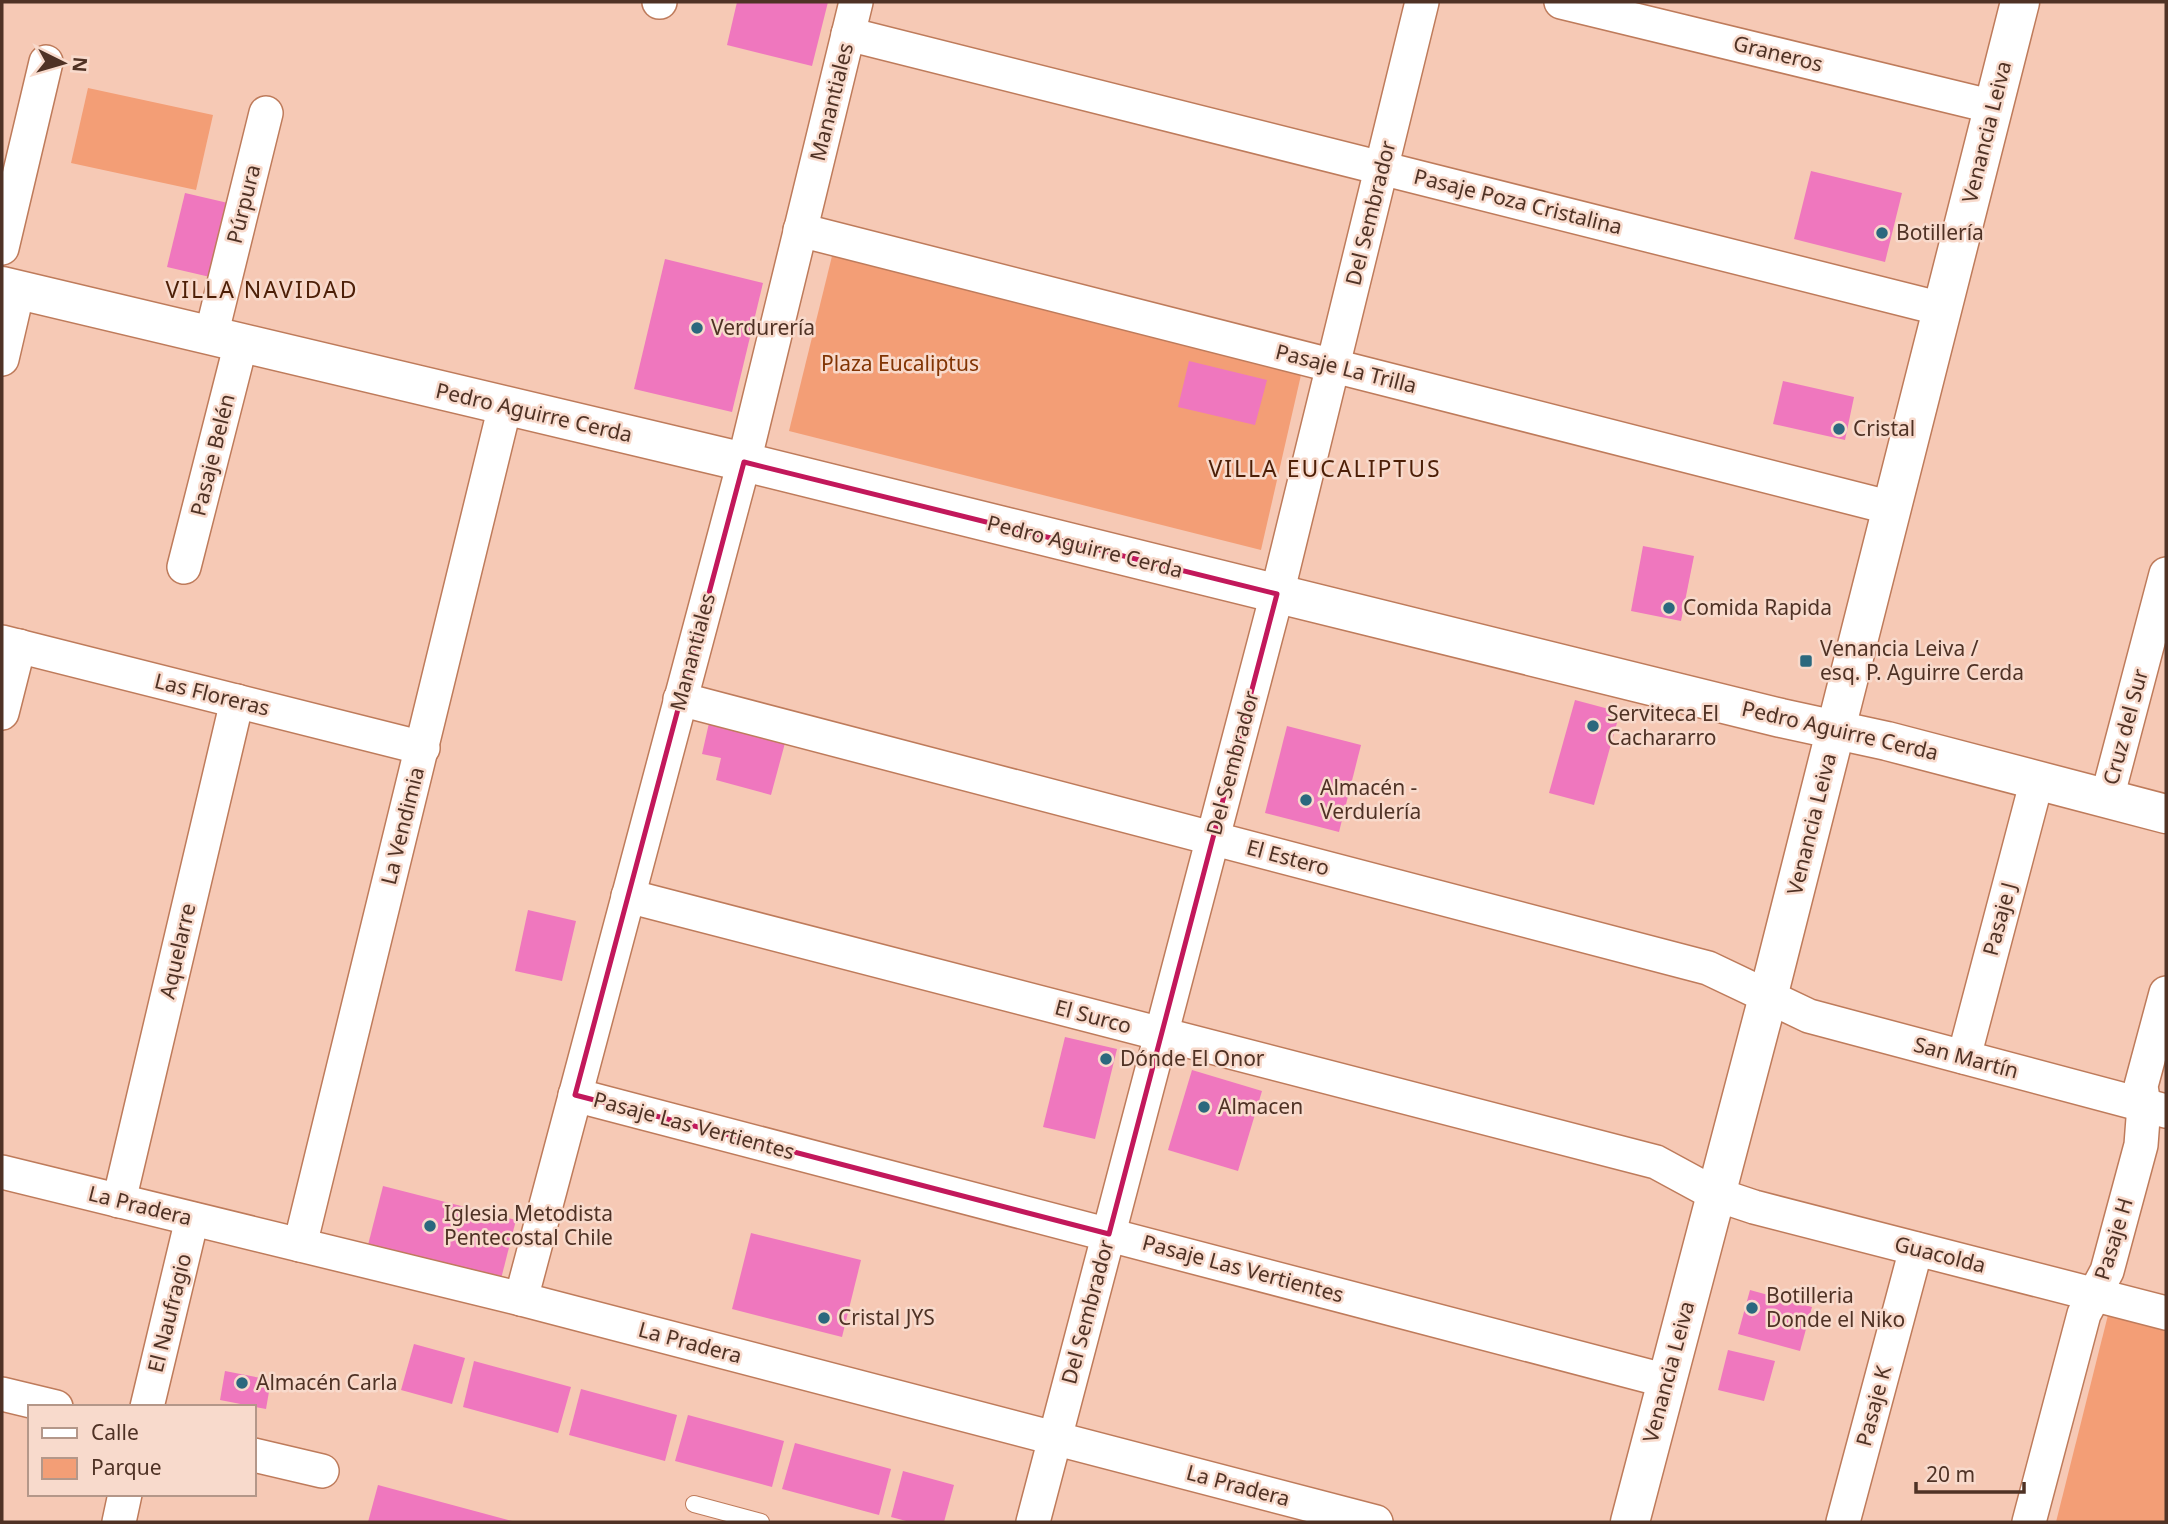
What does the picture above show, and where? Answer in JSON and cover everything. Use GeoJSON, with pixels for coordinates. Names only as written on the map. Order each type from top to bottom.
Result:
{"type":"FeatureCollection","features":[{"type":"Feature","properties":{"kind":"street","name":"Manantiales"},"geometry":{"type":"LineString","coordinates":[[521,1300],[744,462],[856,2]]}},
{"type":"Feature","properties":{"kind":"street","name":"Del Sembrador"},"geometry":{"type":"LineString","coordinates":[[1032,1522],[1277,594],[1422,2]]}},
{"type":"Feature","properties":{"kind":"street","name":"Graneros"},"geometry":{"type":"LineString","coordinates":[[1561,2],[1994,107]]}},
{"type":"Feature","properties":{"kind":"street","name":"Venancia Leiva"},"geometry":{"type":"LineString","coordinates":[[1630,1522],[1768,997],[2020,2]]}},
{"type":"Feature","properties":{"kind":"street","name":"Pasaje Poza Cristalina"},"geometry":{"type":"LineString","coordinates":[[848,34],[1942,309]]}},
{"type":"Feature","properties":{"kind":"street"},"geometry":{"type":"LineString","coordinates":[[2,248],[46,62]]}},
{"type":"Feature","properties":{"kind":"street","name":"Púrpura"},"geometry":{"type":"LineString","coordinates":[[226,340],[266,113]]}},
{"type":"Feature","properties":{"kind":"street","name":"Pasaje La Trilla"},"geometry":{"type":"LineString","coordinates":[[800,230],[1892,508]]}},
{"type":"Feature","properties":{"kind":"street"},"geometry":{"type":"LineString","coordinates":[[2,359],[10,288]]}},
{"type":"Feature","properties":{"kind":"street","name":"Pedro Aguirre Cerda"},"geometry":{"type":"LineString","coordinates":[[10,288],[744,462],[1835,729],[2166,814]]}},
{"type":"Feature","properties":{"kind":"street","name":"Pasaje Belén"},"geometry":{"type":"LineString","coordinates":[[184,567],[226,340]]}},
{"type":"Feature","properties":{"kind":"street","name":"La Vendimia"},"geometry":{"type":"LineString","coordinates":[[300,1245],[505,406]]}},
{"type":"Feature","properties":{"kind":"street","name":"Cruz del Sur"},"geometry":{"type":"LineString","coordinates":[[2107,798],[2166,574]]}},
{"type":"Feature","properties":{"kind":"street"},"geometry":{"type":"LineString","coordinates":[[2,713],[10,644]]}},
{"type":"Feature","properties":{"kind":"street","name":"Las Floreras"},"geometry":{"type":"LineString","coordinates":[[10,644],[423,748]]}},
{"type":"Feature","properties":{"kind":"street","name":"El Estero"},"geometry":{"type":"LineString","coordinates":[[680,699],[1708,968],[1768,997]]}},
{"type":"Feature","properties":{"kind":"street","name":"Aquelarre"},"geometry":{"type":"LineString","coordinates":[[119,1201],[237,701]]}},
{"type":"Feature","properties":{"kind":"street","name":"Pasaje J"},"geometry":{"type":"LineString","coordinates":[[1964,1057],[2037,780]]}},
{"type":"Feature","properties":{"kind":"street","name":"El Surco"},"geometry":{"type":"LineString","coordinates":[[628,896],[1656,1162],[1715,1194]]}},
{"type":"Feature","properties":{"kind":"street","name":"Pasaje H"},"geometry":{"type":"LineString","coordinates":[[2029,1522],[2084,1314],[2108,1271],[2141,1145],[2155,1108],[2141,1086],[2166,993]]}},
{"type":"Feature","properties":{"kind":"street","name":"San Martín"},"geometry":{"type":"LineString","coordinates":[[1768,997],[1809,1016],[2155,1108]]}},
{"type":"Feature","properties":{"kind":"street","name":"Pasaje Las Vertientes"},"geometry":{"type":"LineString","coordinates":[[575,1095],[1667,1381]]}},
{"type":"Feature","properties":{"kind":"street","name":"La Pradera"},"geometry":{"type":"LineString","coordinates":[[2,1172],[521,1300],[1376,1522]]}},
{"type":"Feature","properties":{"kind":"street","name":"Guacolda"},"geometry":{"type":"LineString","coordinates":[[1715,1194],[1754,1207],[2166,1313]]}},
{"type":"Feature","properties":{"kind":"street","name":"El Naufragio"},"geometry":{"type":"LineString","coordinates":[[147,1405],[192,1219]]}},
{"type":"Feature","properties":{"kind":"street","name":"Pasaje K"},"geometry":{"type":"LineString","coordinates":[[1843,1522],[1916,1248]]}},
{"type":"Feature","properties":{"kind":"street"},"geometry":{"type":"LineString","coordinates":[[2,1394],[48,1405]]}},
{"type":"Feature","properties":{"kind":"street"},"geometry":{"type":"LineString","coordinates":[[256,1455],[321,1471]]}},
{"type":"Feature","properties":{"kind":"street"},"geometry":{"type":"LineString","coordinates":[[119,1522],[125,1496]]}},
{"type":"Feature","properties":{"kind":"lane"},"geometry":{"type":"LineString","coordinates":[[694,1504],[761,1522]]}},
{"type":"Feature","properties":{"kind":"highlighted area"},"geometry":{"type":"Polygon","coordinates":[[[744,462],[1277,594],[1109,1234],[575,1095],[744,462]]]}},
{"type":"Feature","properties":{"kind":"green space"},"geometry":{"type":"Polygon","coordinates":[[[88,88],[213,115],[196,190],[71,163],[88,88]]]}},
{"type":"Feature","properties":{"kind":"green space","name":"Plaza Eucaliptus"},"geometry":{"type":"Polygon","coordinates":[[[833,252],[1301,375],[1261,550],[789,431],[833,252]]]}},
{"type":"Feature","properties":{"kind":"green space"},"geometry":{"type":"Polygon","coordinates":[[[2109,1311],[2166,1326],[2166,1522],[2056,1522],[2109,1311]]]}},
{"type":"Feature","properties":{"kind":"building"},"geometry":{"type":"Polygon","coordinates":[[[737,2],[828,2],[812,66],[727,45],[737,2]]]}},
{"type":"Feature","properties":{"kind":"building"},"geometry":{"type":"Polygon","coordinates":[[[1811,171],[1902,193],[1885,262],[1794,239],[1811,171]]]}},
{"type":"Feature","properties":{"kind":"building"},"geometry":{"type":"Polygon","coordinates":[[[185,193],[228,203],[210,277],[167,267],[185,193]]]}},
{"type":"Feature","properties":{"kind":"building"},"geometry":{"type":"Polygon","coordinates":[[[665,259],[763,283],[732,412],[634,389],[665,259]]]}},
{"type":"Feature","properties":{"kind":"building"},"geometry":{"type":"Polygon","coordinates":[[[1189,361],[1267,380],[1255,425],[1178,407],[1189,361]]]}},
{"type":"Feature","properties":{"kind":"building"},"geometry":{"type":"Polygon","coordinates":[[[1783,381],[1854,397],[1845,440],[1773,424],[1783,381]]]}},
{"type":"Feature","properties":{"kind":"building"},"geometry":{"type":"Polygon","coordinates":[[[1643,546],[1694,556],[1681,621],[1631,611],[1643,546]]]}},
{"type":"Feature","properties":{"kind":"building"},"geometry":{"type":"Polygon","coordinates":[[[1575,700],[1620,712],[1594,805],[1549,793],[1575,700]]]}},
{"type":"Feature","properties":{"kind":"building"},"geometry":{"type":"Polygon","coordinates":[[[709,723],[785,743],[771,795],[716,780],[721,758],[702,754],[709,723]]]}},
{"type":"Feature","properties":{"kind":"building"},"geometry":{"type":"Polygon","coordinates":[[[1287,726],[1361,745],[1339,832],[1265,813],[1287,726]]]}},
{"type":"Feature","properties":{"kind":"building"},"geometry":{"type":"Polygon","coordinates":[[[528,910],[576,921],[562,981],[515,971],[528,910]]]}},
{"type":"Feature","properties":{"kind":"building"},"geometry":{"type":"Polygon","coordinates":[[[1065,1037],[1117,1049],[1095,1139],[1043,1127],[1065,1037]]]}},
{"type":"Feature","properties":{"kind":"building"},"geometry":{"type":"Polygon","coordinates":[[[1192,1070],[1262,1091],[1238,1171],[1168,1150],[1192,1070]]]}},
{"type":"Feature","properties":{"kind":"building"},"geometry":{"type":"Polygon","coordinates":[[[383,1186],[516,1220],[501,1279],[368,1245],[383,1186]]]}},
{"type":"Feature","properties":{"kind":"building"},"geometry":{"type":"Polygon","coordinates":[[[751,1233],[861,1260],[842,1337],[732,1309],[751,1233]]]}},
{"type":"Feature","properties":{"kind":"building"},"geometry":{"type":"Polygon","coordinates":[[[1750,1290],[1812,1307],[1800,1351],[1738,1334],[1750,1290]]]}},
{"type":"Feature","properties":{"kind":"building"},"geometry":{"type":"Polygon","coordinates":[[[414,1344],[465,1358],[452,1404],[401,1390],[414,1344]]]}},
{"type":"Feature","properties":{"kind":"building"},"geometry":{"type":"Polygon","coordinates":[[[1728,1350],[1775,1361],[1764,1401],[1718,1390],[1728,1350]]]}},
{"type":"Feature","properties":{"kind":"building"},"geometry":{"type":"Polygon","coordinates":[[[474,1361],[571,1387],[558,1433],[463,1407],[474,1361]]]}},
{"type":"Feature","properties":{"kind":"building"},"geometry":{"type":"Polygon","coordinates":[[[225,1371],[271,1380],[266,1409],[220,1400],[225,1371]]]}},
{"type":"Feature","properties":{"kind":"building"},"geometry":{"type":"Polygon","coordinates":[[[581,1389],[677,1415],[665,1461],[569,1435],[581,1389]]]}},
{"type":"Feature","properties":{"kind":"building"},"geometry":{"type":"Polygon","coordinates":[[[688,1415],[784,1441],[772,1487],[675,1461],[688,1415]]]}},
{"type":"Feature","properties":{"kind":"building"},"geometry":{"type":"Polygon","coordinates":[[[795,1443],[891,1469],[879,1515],[782,1489],[795,1443]]]}},
{"type":"Feature","properties":{"kind":"building"},"geometry":{"type":"Polygon","coordinates":[[[903,1471],[954,1485],[944,1522],[910,1522],[891,1517],[903,1471]]]}},
{"type":"Feature","properties":{"kind":"building"},"geometry":{"type":"Polygon","coordinates":[[[378,1485],[512,1521],[512,1522],[368,1522],[378,1485]]]}},
{"type":"Feature","properties":{"kind":"place","name":"Botillería"},"geometry":{"type":"Point","coordinates":[1882,233]}},
{"type":"Feature","properties":{"kind":"place","name":"Verdurería"},"geometry":{"type":"Point","coordinates":[697,328]}},
{"type":"Feature","properties":{"kind":"place","name":"Cristal"},"geometry":{"type":"Point","coordinates":[1839,429]}},
{"type":"Feature","properties":{"kind":"place","name":"Comida Rapida"},"geometry":{"type":"Point","coordinates":[1669,608]}},
{"type":"Feature","properties":{"kind":"place","name":"Venancia Leiva / esq. P. Aguirre Cerda"},"geometry":{"type":"Point","coordinates":[1806,661]}},
{"type":"Feature","properties":{"kind":"place","name":"Serviteca El Cachararro"},"geometry":{"type":"Point","coordinates":[1593,726]}},
{"type":"Feature","properties":{"kind":"place","name":"Almacén - Verdulería"},"geometry":{"type":"Point","coordinates":[1306,800]}},
{"type":"Feature","properties":{"kind":"place","name":"Dónde El Onor"},"geometry":{"type":"Point","coordinates":[1106,1059]}},
{"type":"Feature","properties":{"kind":"place","name":"Almacen"},"geometry":{"type":"Point","coordinates":[1204,1107]}},
{"type":"Feature","properties":{"kind":"place","name":"Iglesia Metodista Pentecostal Chile"},"geometry":{"type":"Point","coordinates":[430,1226]}},
{"type":"Feature","properties":{"kind":"place","name":"Botilleria Donde el Niko"},"geometry":{"type":"Point","coordinates":[1752,1308]}},
{"type":"Feature","properties":{"kind":"place","name":"Cristal JYS"},"geometry":{"type":"Point","coordinates":[824,1318]}},
{"type":"Feature","properties":{"kind":"place","name":"Almacén Carla"},"geometry":{"type":"Point","coordinates":[242,1383]}},
{"type":"Feature","properties":{"kind":"district","name":"VILLA NAVIDAD"},"geometry":{"type":"Point","coordinates":[262,290]}},
{"type":"Feature","properties":{"kind":"district","name":"VILLA EUCALIPTUS"},"geometry":{"type":"Point","coordinates":[1325,469]}}]}
